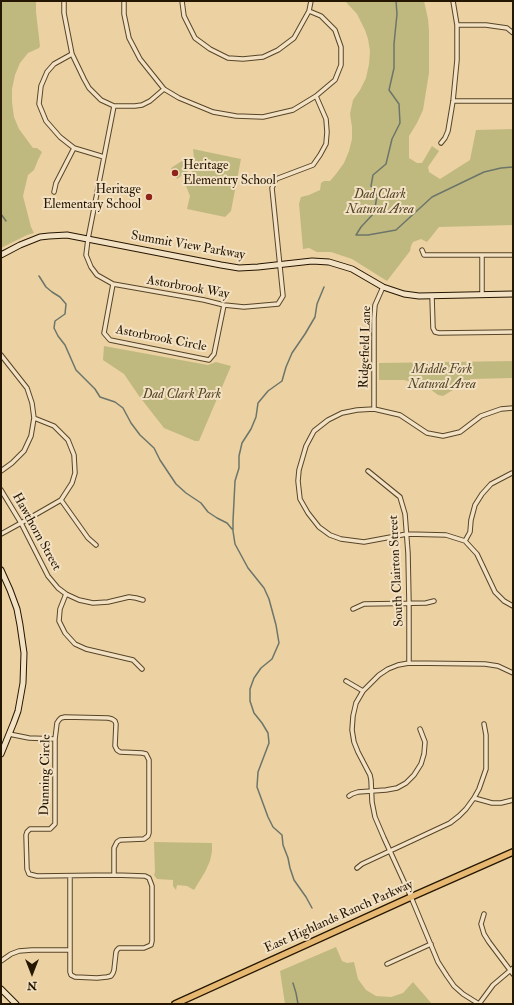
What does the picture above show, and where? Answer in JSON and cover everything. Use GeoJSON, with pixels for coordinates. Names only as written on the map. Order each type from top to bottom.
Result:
{"type":"FeatureCollection","features":[{"type":"Feature","properties":{"kind":"main road","name":"East Highlands Ranch Parkway"},"geometry":{"type":"LineString","coordinates":[[175,1004],[410,897],[513,852]]}},
{"type":"Feature","properties":{"kind":"street"},"geometry":{"type":"LineString","coordinates":[[64,1],[64,13],[72,54],[89,88],[101,100],[114,106],[142,105],[150,101],[164,89]]}},
{"type":"Feature","properties":{"kind":"street"},"geometry":{"type":"LineString","coordinates":[[124,1],[124,14],[129,38],[140,59],[164,89],[179,98],[213,112],[236,116],[263,117],[293,110],[316,96],[335,80],[341,65],[341,47],[335,30],[321,16],[309,11]]}},
{"type":"Feature","properties":{"kind":"street"},"geometry":{"type":"LineString","coordinates":[[182,1],[184,16],[196,38],[210,49],[228,58],[243,60],[263,57],[278,50],[294,38],[309,11],[311,1]]}},
{"type":"Feature","properties":{"kind":"street"},"geometry":{"type":"LineString","coordinates":[[441,143],[446,138],[448,131],[457,60],[457,25],[453,1]]}},
{"type":"Feature","properties":{"kind":"street"},"geometry":{"type":"LineString","coordinates":[[457,25],[486,24],[507,28],[513,32]]}},
{"type":"Feature","properties":{"kind":"street"},"geometry":{"type":"LineString","coordinates":[[72,54],[54,64],[47,72],[41,86],[39,104],[46,121],[60,137],[74,148],[104,157]]}},
{"type":"Feature","properties":{"kind":"street"},"geometry":{"type":"LineString","coordinates":[[280,265],[272,188],[276,179],[313,165],[326,144],[326,119],[316,96]]}},
{"type":"Feature","properties":{"kind":"street"},"geometry":{"type":"LineString","coordinates":[[453,101],[513,101]]}},
{"type":"Feature","properties":{"kind":"street","name":"Astorbrook Way"},"geometry":{"type":"LineString","coordinates":[[114,106],[86,255],[91,267],[97,275],[113,284],[224,305],[244,307],[278,304],[283,296],[280,265]]}},
{"type":"Feature","properties":{"kind":"street"},"geometry":{"type":"LineString","coordinates":[[54,192],[56,184],[74,148]]}},
{"type":"Feature","properties":{"kind":"street","name":"Summit View Parkway"},"geometry":{"type":"LineString","coordinates":[[1,255],[40,237],[67,235],[228,266],[247,268],[312,262],[337,264],[352,269],[383,287],[404,294],[419,296],[513,294]]}},
{"type":"Feature","properties":{"kind":"street"},"geometry":{"type":"LineString","coordinates":[[422,250],[424,256],[513,255]]}},
{"type":"Feature","properties":{"kind":"street"},"geometry":{"type":"LineString","coordinates":[[482,255],[482,295]]}},
{"type":"Feature","properties":{"kind":"street","name":"Astorbrook Circle"},"geometry":{"type":"LineString","coordinates":[[113,284],[104,333],[110,340],[209,360],[214,354],[224,305]]}},
{"type":"Feature","properties":{"kind":"street","name":"Ridgefield Lane"},"geometry":{"type":"LineString","coordinates":[[374,409],[374,318],[375,305],[383,287]]}},
{"type":"Feature","properties":{"kind":"street"},"geometry":{"type":"LineString","coordinates":[[432,296],[433,328],[435,332],[513,332]]}},
{"type":"Feature","properties":{"kind":"street"},"geometry":{"type":"LineString","coordinates":[[1,355],[27,388],[32,403],[34,418],[31,436],[24,451],[1,471]]}},
{"type":"Feature","properties":{"kind":"street"},"geometry":{"type":"LineString","coordinates":[[513,408],[501,409],[481,416],[460,432],[442,436],[427,433],[400,415],[374,409],[342,413],[328,420],[314,431],[306,446],[299,470],[298,481],[300,499],[308,513],[320,527],[330,535],[341,539],[364,542],[407,534],[446,535],[465,541],[477,554],[495,592],[504,601],[513,606]]}},
{"type":"Feature","properties":{"kind":"street"},"geometry":{"type":"LineString","coordinates":[[1,534],[61,500],[72,483],[75,473],[74,455],[68,440],[54,426],[34,418]]}},
{"type":"Feature","properties":{"kind":"street","name":"South Clairton Street"},"geometry":{"type":"LineString","coordinates":[[368,471],[400,497],[405,514],[409,603],[409,663]]}},
{"type":"Feature","properties":{"kind":"street"},"geometry":{"type":"LineString","coordinates":[[465,541],[470,532],[471,520],[475,505],[482,494],[491,484],[512,473]]}},
{"type":"Feature","properties":{"kind":"street","name":"Hawthorn Street"},"geometry":{"type":"LineString","coordinates":[[1,490],[21,523],[48,576],[58,588],[66,594],[79,600],[93,603],[108,602],[128,597],[143,600]]}},
{"type":"Feature","properties":{"kind":"street"},"geometry":{"type":"LineString","coordinates":[[61,500],[88,538],[96,545]]}},
{"type":"Feature","properties":{"kind":"street"},"geometry":{"type":"LineString","coordinates":[[1,570],[17,610],[24,653],[23,683],[18,711],[1,754]]}},
{"type":"Feature","properties":{"kind":"street"},"geometry":{"type":"LineString","coordinates":[[66,594],[60,609],[59,621],[65,633],[75,644],[86,649],[133,660],[142,669]]}},
{"type":"Feature","properties":{"kind":"street"},"geometry":{"type":"LineString","coordinates":[[353,610],[364,604],[426,603],[434,601]]}},
{"type":"Feature","properties":{"kind":"street"},"geometry":{"type":"LineString","coordinates":[[511,969],[493,985],[479,1004],[463,994],[450,981],[438,962],[376,818],[372,802],[370,775],[356,748],[352,730],[354,710],[358,698],[379,675],[398,665],[409,663],[485,664],[498,666],[513,673]]}},
{"type":"Feature","properties":{"kind":"street"},"geometry":{"type":"LineString","coordinates":[[346,681],[363,691]]}},
{"type":"Feature","properties":{"kind":"street","name":"Dunning Circle"},"geometry":{"type":"LineString","coordinates":[[70,876],[32,875],[28,872],[26,835],[30,829],[50,829],[55,824],[55,739],[58,720],[65,717],[112,719],[115,721],[115,746],[117,750],[120,752],[146,754],[150,760],[149,833],[144,839],[120,840],[117,842],[114,848],[114,875]]}},
{"type":"Feature","properties":{"kind":"street"},"geometry":{"type":"LineString","coordinates":[[357,868],[362,864],[450,823],[466,809],[479,789],[486,769],[486,735],[484,724]]}},
{"type":"Feature","properties":{"kind":"street"},"geometry":{"type":"LineString","coordinates":[[349,796],[358,792],[397,788],[406,783],[414,775],[421,764],[424,754],[424,742],[420,729]]}},
{"type":"Feature","properties":{"kind":"street"},"geometry":{"type":"LineString","coordinates":[[9,734],[29,738],[55,739]]}},
{"type":"Feature","properties":{"kind":"street"},"geometry":{"type":"LineString","coordinates":[[474,798],[492,803],[501,803],[513,800]]}},
{"type":"Feature","properties":{"kind":"street"},"geometry":{"type":"LineString","coordinates":[[114,875],[145,876],[149,878],[152,886],[152,941],[150,945],[144,948],[119,948],[117,950],[113,973],[111,976],[96,978],[75,977],[71,975],[70,876],[114,875]]}},
{"type":"Feature","properties":{"kind":"street"},"geometry":{"type":"LineString","coordinates":[[484,914],[482,924],[484,934],[511,969],[513,974]]}},
{"type":"Feature","properties":{"kind":"street"},"geometry":{"type":"LineString","coordinates":[[387,964],[431,944]]}},
{"type":"Feature","properties":{"kind":"street"},"geometry":{"type":"LineString","coordinates":[[1,961],[11,954],[19,951],[70,950]]}},
{"type":"Feature","properties":{"kind":"street"},"geometry":{"type":"LineString","coordinates":[[1,989],[16,1004]]}},
{"type":"Feature","properties":{"kind":"green space"},"geometry":{"type":"Polygon","coordinates":[[[1,1],[36,1],[40,46],[39,48],[28,53],[20,63],[15,75],[12,89],[12,102],[14,117],[19,129],[33,148],[37,148],[42,152],[34,170],[28,175],[23,196],[34,233],[1,248],[1,1]]]}},
{"type":"Feature","properties":{"kind":"green space","name":"Dad Clark Natural Area"},"geometry":{"type":"Polygon","coordinates":[[[345,1],[424,1],[429,30],[429,73],[423,110],[409,136],[409,158],[417,163],[422,163],[432,146],[439,151],[428,167],[429,172],[440,179],[470,160],[476,130],[513,129],[513,225],[439,227],[427,242],[421,239],[413,242],[410,251],[387,281],[352,259],[331,252],[317,252],[309,248],[303,249],[299,204],[301,197],[320,190],[321,183],[324,181],[330,181],[344,163],[352,139],[350,114],[353,100],[366,78],[369,64],[370,51],[365,30],[357,14],[345,1]]]}},
{"type":"Feature","properties":{"kind":"green space"},"geometry":{"type":"Polygon","coordinates":[[[193,149],[241,159],[231,211],[225,217],[187,209],[190,196],[184,181],[195,168],[193,149]]]}},
{"type":"Feature","properties":{"kind":"green space"},"geometry":{"type":"Polygon","coordinates":[[[188,157],[193,168],[177,179],[171,168],[188,157]]]}},
{"type":"Feature","properties":{"kind":"green space","name":"Dad Clark Park"},"geometry":{"type":"Polygon","coordinates":[[[104,346],[208,365],[216,362],[231,366],[199,441],[195,441],[164,428],[124,374],[103,360],[104,346]]]}},
{"type":"Feature","properties":{"kind":"green space","name":"Middle Fork Natural Area"},"geometry":{"type":"Polygon","coordinates":[[[513,361],[513,378],[471,379],[443,396],[438,395],[426,386],[404,380],[379,380],[379,363],[513,361]]]}},
{"type":"Feature","properties":{"kind":"green space"},"geometry":{"type":"Polygon","coordinates":[[[154,842],[212,843],[210,861],[194,890],[187,886],[177,885],[176,890],[173,886],[173,880],[157,879],[154,875],[154,842]]]}},
{"type":"Feature","properties":{"kind":"green space"},"geometry":{"type":"Polygon","coordinates":[[[336,947],[342,961],[347,963],[354,962],[358,979],[366,990],[376,996],[391,997],[403,993],[413,982],[432,1004],[285,1004],[280,971],[336,947]]]}},
{"type":"Feature","properties":{"kind":"waterway"},"geometry":{"type":"LineString","coordinates":[[356,235],[374,213],[377,196],[371,186],[373,175],[386,164],[392,139],[400,123],[399,104],[389,90],[394,68],[394,44],[397,14],[396,1]]}},
{"type":"Feature","properties":{"kind":"waterway"},"geometry":{"type":"LineString","coordinates":[[356,235],[368,235],[396,230],[432,197],[484,172],[513,167]]}},
{"type":"Feature","properties":{"kind":"waterway"},"geometry":{"type":"LineString","coordinates":[[1,214],[6,221]]}},
{"type":"Feature","properties":{"kind":"waterway"},"geometry":{"type":"LineString","coordinates":[[39,276],[46,287],[60,297],[66,304],[65,314],[55,321],[54,328],[65,345],[76,370],[95,389],[100,397],[115,402],[123,408],[131,423],[140,435],[154,448],[176,484],[201,503],[208,512],[227,523],[232,529]]}},
{"type":"Feature","properties":{"kind":"waterway"},"geometry":{"type":"LineString","coordinates":[[312,908],[294,880],[283,845],[282,835],[273,827],[257,787],[258,772],[269,743],[268,733],[254,713],[250,701],[250,689],[254,678],[261,668],[272,659],[279,643],[269,599],[264,588],[248,568],[235,544],[233,521],[235,481],[239,468],[239,456],[242,443],[251,429],[256,417],[258,403],[268,391],[282,381],[292,353],[315,317],[317,304],[324,287]]}},
{"type":"Feature","properties":{"kind":"waterway"},"geometry":{"type":"LineString","coordinates":[[293,983],[298,1004]]}},
{"type":"Feature","properties":{"kind":"place","name":"Heritage Elementry School"},"geometry":{"type":"Point","coordinates":[175,173]}},
{"type":"Feature","properties":{"kind":"place","name":"Heritage Elementary School"},"geometry":{"type":"Point","coordinates":[149,197]}}]}
